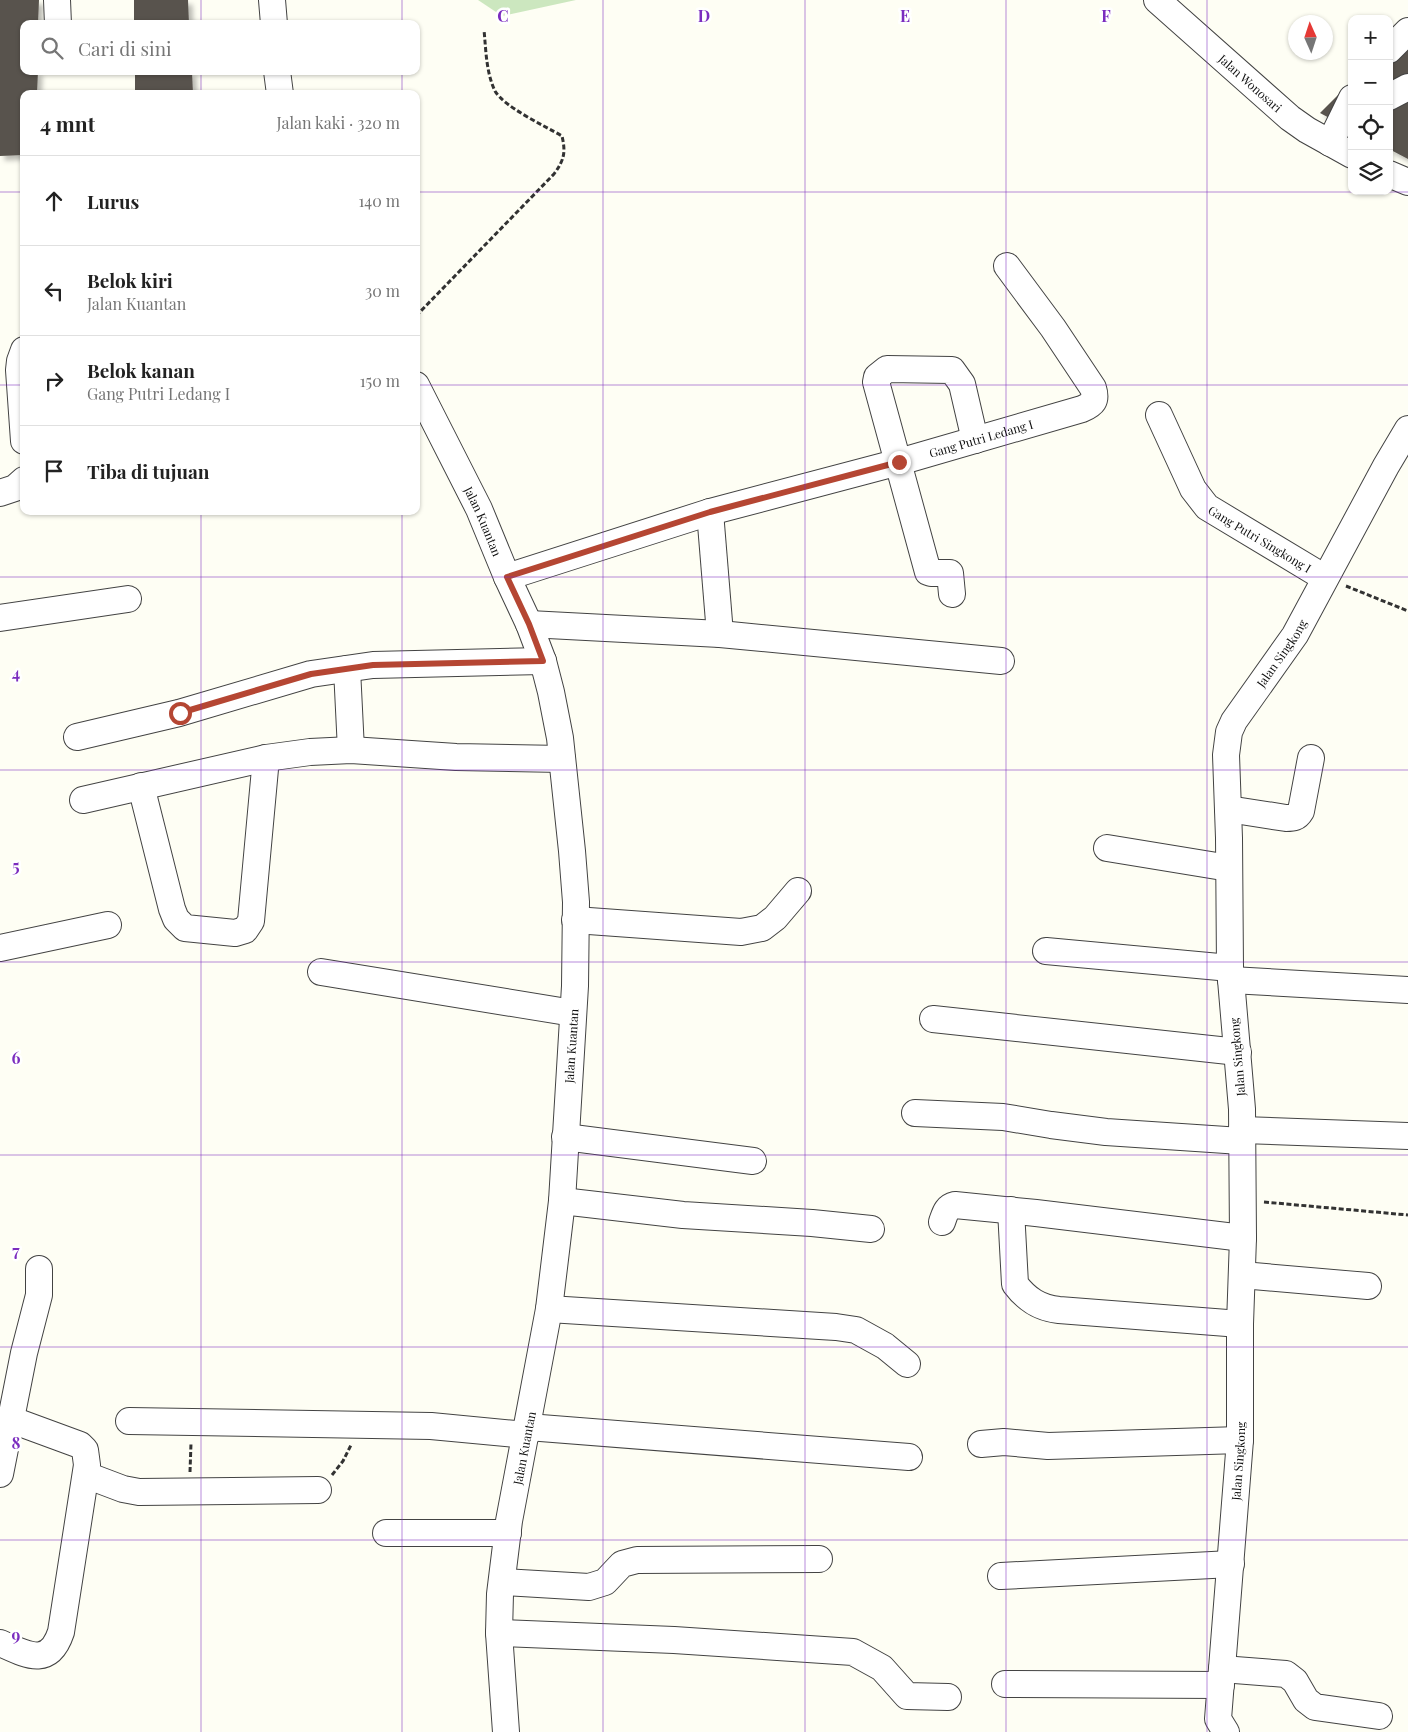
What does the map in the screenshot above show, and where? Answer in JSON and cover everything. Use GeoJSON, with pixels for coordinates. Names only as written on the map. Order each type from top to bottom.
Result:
{"type":"FeatureCollection","features":[{"type":"Feature","properties":{"kind":"street"},"geometry":{"type":"LineString","coordinates":[[57,0],[58,20]]}},
{"type":"Feature","properties":{"kind":"street"},"geometry":{"type":"LineString","coordinates":[[272,0],[274,20]]}},
{"type":"Feature","properties":{"kind":"street","name":"Jalan Wonosari"},"geometry":{"type":"LineString","coordinates":[[1165,3],[1290,118],[1341,149]]}},
{"type":"Feature","properties":{"kind":"street"},"geometry":{"type":"LineString","coordinates":[[1393,46],[1408,31]]}},
{"type":"Feature","properties":{"kind":"street"},"geometry":{"type":"LineString","coordinates":[[278,75],[279,90]]}},
{"type":"Feature","properties":{"kind":"street"},"geometry":{"type":"LineString","coordinates":[[1393,95],[1408,87]]}},
{"type":"Feature","properties":{"kind":"street"},"geometry":{"type":"LineString","coordinates":[[1341,149],[1348,112]]}},
{"type":"Feature","properties":{"kind":"street"},"geometry":{"type":"LineString","coordinates":[[1393,176],[1408,182]]}},
{"type":"Feature","properties":{"kind":"street","name":"Gang Putri Ledang I"},"geometry":{"type":"LineString","coordinates":[[507,577],[710,512],[899,462],[1082,409],[1092,404],[1095,401],[1095,396],[1088,381],[1053,328],[1007,266]]}},
{"type":"Feature","properties":{"kind":"street"},"geometry":{"type":"LineString","coordinates":[[20,365],[20,384]]}},
{"type":"Feature","properties":{"kind":"street"},"geometry":{"type":"LineString","coordinates":[[952,594],[950,573],[928,572],[876,382],[877,377],[887,368],[952,370],[962,384],[975,440]]}},
{"type":"Feature","properties":{"kind":"street","name":"Jalan Kuantan"},"geometry":{"type":"LineString","coordinates":[[420,393],[479,509],[543,661],[551,692],[562,759],[576,902],[574,1012],[562,1201],[549,1309],[508,1533],[502,1582],[499,1633],[506,1732]]}},
{"type":"Feature","properties":{"kind":"street","name":"Gang Putri Singkong I"},"geometry":{"type":"LineString","coordinates":[[1159,415],[1194,489],[1207,507],[1325,578]]}},
{"type":"Feature","properties":{"kind":"street","name":"Jalan Singkong"},"geometry":{"type":"LineString","coordinates":[[1219,1728],[1221,1677],[1240,1440],[1240,1324],[1243,1238],[1242,1109],[1231,974],[1226,755],[1229,732],[1234,721],[1295,635],[1408,429]]}},
{"type":"Feature","properties":{"kind":"street"},"geometry":{"type":"LineString","coordinates":[[0,493],[14,488],[20,483]]}},
{"type":"Feature","properties":{"kind":"street"},"geometry":{"type":"LineString","coordinates":[[710,512],[720,634]]}},
{"type":"Feature","properties":{"kind":"street"},"geometry":{"type":"LineString","coordinates":[[0,618],[128,599]]}},
{"type":"Feature","properties":{"kind":"street"},"geometry":{"type":"LineString","coordinates":[[529,624],[720,634],[1001,661]]}},
{"type":"Feature","properties":{"kind":"street"},"geometry":{"type":"LineString","coordinates":[[77,737],[180,713],[311,674],[373,665],[543,661]]}},
{"type":"Feature","properties":{"kind":"street"},"geometry":{"type":"LineString","coordinates":[[347,669],[350,750]]}},
{"type":"Feature","properties":{"kind":"street"},"geometry":{"type":"LineString","coordinates":[[83,800],[266,758],[310,752],[350,750],[456,757],[562,759]]}},
{"type":"Feature","properties":{"kind":"street"},"geometry":{"type":"LineString","coordinates":[[141,786],[176,919],[185,928],[235,933],[245,930],[251,921],[266,758]]}},
{"type":"Feature","properties":{"kind":"street"},"geometry":{"type":"LineString","coordinates":[[1228,809],[1286,818],[1294,818],[1299,815],[1310,758]]}},
{"type":"Feature","properties":{"kind":"street"},"geometry":{"type":"LineString","coordinates":[[1107,848],[1229,868]]}},
{"type":"Feature","properties":{"kind":"street"},"geometry":{"type":"LineString","coordinates":[[576,920],[715,932],[741,932],[762,928],[775,918],[798,891]]}},
{"type":"Feature","properties":{"kind":"street"},"geometry":{"type":"LineString","coordinates":[[0,948],[108,925]]}},
{"type":"Feature","properties":{"kind":"street"},"geometry":{"type":"LineString","coordinates":[[1046,951],[1231,974],[1408,990]]}},
{"type":"Feature","properties":{"kind":"street"},"geometry":{"type":"LineString","coordinates":[[322,972],[574,1012]]}},
{"type":"Feature","properties":{"kind":"street"},"geometry":{"type":"LineString","coordinates":[[933,1019],[1238,1052]]}},
{"type":"Feature","properties":{"kind":"street"},"geometry":{"type":"LineString","coordinates":[[915,1113],[1003,1117],[1106,1132],[1408,1136]]}},
{"type":"Feature","properties":{"kind":"street"},"geometry":{"type":"LineString","coordinates":[[566,1137],[753,1161]]}},
{"type":"Feature","properties":{"kind":"street"},"geometry":{"type":"LineString","coordinates":[[562,1201],[683,1215],[812,1223],[870,1229]]}},
{"type":"Feature","properties":{"kind":"street"},"geometry":{"type":"LineString","coordinates":[[942,1222],[947,1209],[955,1205],[1243,1238]]}},
{"type":"Feature","properties":{"kind":"street"},"geometry":{"type":"LineString","coordinates":[[1011,1210],[1015,1284],[1022,1294],[1035,1304],[1059,1310],[1240,1324]]}},
{"type":"Feature","properties":{"kind":"street"},"geometry":{"type":"LineString","coordinates":[[0,1474],[12,1420],[10,1373],[24,1353],[39,1295],[39,1269]]}},
{"type":"Feature","properties":{"kind":"street"},"geometry":{"type":"LineString","coordinates":[[1242,1275],[1368,1286]]}},
{"type":"Feature","properties":{"kind":"street"},"geometry":{"type":"LineString","coordinates":[[549,1309],[856,1330],[885,1346],[907,1364]]}},
{"type":"Feature","properties":{"kind":"street"},"geometry":{"type":"LineString","coordinates":[[0,1643],[39,1656],[52,1652],[57,1644],[62,1632],[86,1475],[87,1457],[86,1450],[80,1445],[12,1420]]}},
{"type":"Feature","properties":{"kind":"street"},"geometry":{"type":"LineString","coordinates":[[129,1421],[431,1426],[909,1457]]}},
{"type":"Feature","properties":{"kind":"street"},"geometry":{"type":"LineString","coordinates":[[981,1444],[1004,1442],[1048,1446],[1240,1440]]}},
{"type":"Feature","properties":{"kind":"street"},"geometry":{"type":"LineString","coordinates":[[86,1475],[131,1491],[318,1490]]}},
{"type":"Feature","properties":{"kind":"street"},"geometry":{"type":"LineString","coordinates":[[386,1533],[508,1533]]}},
{"type":"Feature","properties":{"kind":"street"},"geometry":{"type":"LineString","coordinates":[[502,1582],[589,1587],[604,1582],[622,1564],[637,1560],[819,1558]]}},
{"type":"Feature","properties":{"kind":"street"},"geometry":{"type":"LineString","coordinates":[[1001,1576],[1230,1564]]}},
{"type":"Feature","properties":{"kind":"street"},"geometry":{"type":"LineString","coordinates":[[499,1633],[674,1640],[853,1652],[882,1668],[907,1696],[948,1697]]}},
{"type":"Feature","properties":{"kind":"street"},"geometry":{"type":"LineString","coordinates":[[1005,1684],[1286,1674],[1295,1681],[1306,1700],[1315,1707],[1378,1716]]}},
{"type":"Feature","properties":{"kind":"path"},"geometry":{"type":"LineString","coordinates":[[420,312],[554,174],[562,163],[565,148],[562,136],[505,103],[496,92],[489,73],[484,30]]}},
{"type":"Feature","properties":{"kind":"path","name":"Gang Putri Singkong I"},"geometry":{"type":"LineString","coordinates":[[1325,578],[1408,611]]}},
{"type":"Feature","properties":{"kind":"path"},"geometry":{"type":"LineString","coordinates":[[1243,1202],[1278,1203],[1408,1215]]}},
{"type":"Feature","properties":{"kind":"path"},"geometry":{"type":"LineString","coordinates":[[189,1490],[192,1422]]}},
{"type":"Feature","properties":{"kind":"path"},"geometry":{"type":"LineString","coordinates":[[318,1490],[343,1460],[351,1446],[355,1425]]}},
{"type":"Feature","properties":{"kind":"green space"},"geometry":{"type":"Polygon","coordinates":[[[478,0],[576,0],[502,16],[478,0]]]}},
{"type":"Feature","properties":{"kind":"building"},"geometry":{"type":"Polygon","coordinates":[[[0,0],[39,0],[38,20],[20,20],[20,75],[38,75],[37,90],[20,90],[20,155],[0,156],[0,0]]]}},
{"type":"Feature","properties":{"kind":"building"},"geometry":{"type":"Polygon","coordinates":[[[134,0],[188,0],[189,20],[134,20],[134,0]]]}},
{"type":"Feature","properties":{"kind":"building"},"geometry":{"type":"Polygon","coordinates":[[[1408,23],[1408,159],[1393,151],[1393,38],[1408,23]]]}},
{"type":"Feature","properties":{"kind":"building"},"geometry":{"type":"Polygon","coordinates":[[[135,75],[192,75],[193,90],[135,90],[135,75]]]}},
{"type":"Feature","properties":{"kind":"building"},"geometry":{"type":"Polygon","coordinates":[[[1348,85],[1348,128],[1320,113],[1348,85]]]}},
{"type":"Feature","properties":{"kind":"route"},"geometry":{"type":"LineString","coordinates":[[180,713],[311,674],[373,665],[543,661],[529,624],[507,577],[710,512],[899,462]]}}]}
